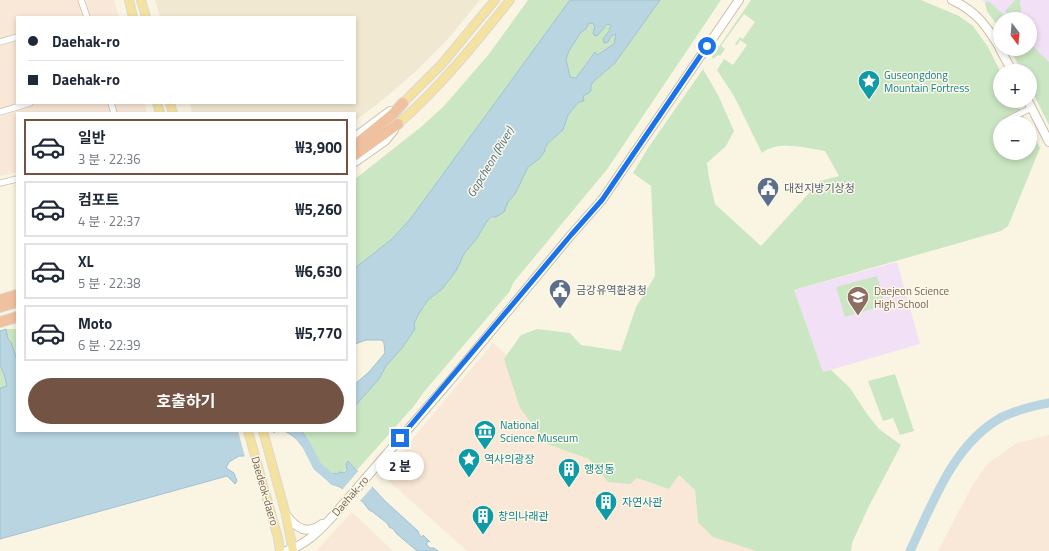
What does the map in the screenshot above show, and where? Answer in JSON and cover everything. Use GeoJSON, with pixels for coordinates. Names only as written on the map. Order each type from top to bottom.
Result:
{"type":"FeatureCollection","features":[{"type":"Feature","properties":{"kind":"highway"},"geometry":{"type":"LineString","coordinates":[[356,144],[393,114],[403,103]]}},
{"type":"Feature","properties":{"kind":"highway"},"geometry":{"type":"LineString","coordinates":[[356,154],[398,124]]}},
{"type":"Feature","properties":{"kind":"highway"},"geometry":{"type":"LineString","coordinates":[[0,300],[16,295]]}},
{"type":"Feature","properties":{"kind":"highway"},"geometry":{"type":"LineString","coordinates":[[0,307],[16,302]]}},
{"type":"Feature","properties":{"kind":"highway"},"geometry":{"type":"LineString","coordinates":[[0,314],[16,309]]}},
{"type":"Feature","properties":{"kind":"highway"},"geometry":{"type":"LineString","coordinates":[[0,322],[16,317]]}},
{"type":"Feature","properties":{"kind":"main road"},"geometry":{"type":"LineString","coordinates":[[129,0],[133,16]]}},
{"type":"Feature","properties":{"kind":"main road"},"geometry":{"type":"LineString","coordinates":[[141,0],[146,16]]}},
{"type":"Feature","properties":{"kind":"main road"},"geometry":{"type":"LineString","coordinates":[[356,136],[403,103],[441,65],[495,0]]}},
{"type":"Feature","properties":{"kind":"main road"},"geometry":{"type":"LineString","coordinates":[[356,161],[385,140],[398,124],[450,74],[510,0]]}},
{"type":"Feature","properties":{"kind":"main road","name":"Daehak-ro"},"geometry":{"type":"LineString","coordinates":[[291,550],[313,536],[372,471],[602,200],[739,0]]}},
{"type":"Feature","properties":{"kind":"main road"},"geometry":{"type":"LineString","coordinates":[[952,0],[974,13],[993,36]]}},
{"type":"Feature","properties":{"kind":"main road"},"geometry":{"type":"LineString","coordinates":[[1032,108],[1049,142]]}},
{"type":"Feature","properties":{"kind":"main road","name":"Daedeok-daero"},"geometry":{"type":"LineString","coordinates":[[248,432],[278,538],[280,551]]}},
{"type":"Feature","properties":{"kind":"main road","name":"Daedeok-daero"},"geometry":{"type":"LineString","coordinates":[[263,432],[286,515],[291,550]]}},
{"type":"Feature","properties":{"kind":"main road"},"geometry":{"type":"LineString","coordinates":[[286,515],[292,523],[304,530],[320,526],[332,516]]}},
{"type":"Feature","properties":{"kind":"street"},"geometry":{"type":"LineString","coordinates":[[82,0],[87,16]]}},
{"type":"Feature","properties":{"kind":"street"},"geometry":{"type":"LineString","coordinates":[[0,42],[16,37]]}},
{"type":"Feature","properties":{"kind":"street"},"geometry":{"type":"LineString","coordinates":[[0,112],[27,104]]}},
{"type":"Feature","properties":{"kind":"street"},"geometry":{"type":"LineString","coordinates":[[1013,116],[1025,108]]}},
{"type":"Feature","properties":{"kind":"street"},"geometry":{"type":"LineString","coordinates":[[0,183],[16,179]]}},
{"type":"Feature","properties":{"kind":"shaded area"},"geometry":{"type":"Polygon","coordinates":[[[0,0],[114,0],[119,16],[16,16],[16,104],[144,104],[147,112],[16,112],[16,172],[0,176],[0,0]]]}},
{"type":"Feature","properties":{"kind":"shaded area"},"geometry":{"type":"Polygon","coordinates":[[[155,0],[480,0],[449,38],[415,72],[356,120],[356,112],[192,112],[190,104],[356,104],[356,16],[160,16],[155,0]]]}},
{"type":"Feature","properties":{"kind":"shaded area"},"geometry":{"type":"Polygon","coordinates":[[[982,0],[1049,0],[1049,125],[1037,101],[1037,64],[1018,64],[1014,56],[1037,56],[1037,12],[993,12],[993,19],[987,11],[985,3],[982,0]]]}},
{"type":"Feature","properties":{"kind":"shaded area","name":"Daejeon Science High School"},"geometry":{"type":"Polygon","coordinates":[[[897,262],[920,344],[823,372],[794,290],[897,262]]]}},
{"type":"Feature","properties":{"kind":"shaded area","name":"National Science Museum"},"geometry":{"type":"Polygon","coordinates":[[[493,343],[507,355],[504,360],[547,444],[589,459],[608,482],[637,478],[669,489],[679,475],[695,490],[698,522],[756,551],[467,551],[382,475],[493,343]]]}},
{"type":"Feature","properties":{"kind":"shaded area"},"geometry":{"type":"Polygon","coordinates":[[[1049,435],[1049,551],[938,551],[972,486],[988,463],[1017,443],[1049,435]]]}},
{"type":"Feature","properties":{"kind":"shaded area"},"geometry":{"type":"Polygon","coordinates":[[[352,512],[393,551],[316,551],[352,512]]]}},
{"type":"Feature","properties":{"kind":"green space"},"geometry":{"type":"Polygon","coordinates":[[[528,0],[570,0],[411,218],[392,239],[356,267],[356,178],[421,127],[444,106],[489,54],[528,0]]]}},
{"type":"Feature","properties":{"kind":"green space"},"geometry":{"type":"Polygon","coordinates":[[[660,0],[721,0],[608,168],[513,283],[510,291],[423,393],[414,406],[357,470],[348,461],[344,472],[330,475],[322,468],[303,432],[356,432],[356,405],[379,379],[386,366],[402,348],[415,329],[414,324],[418,315],[428,300],[442,289],[456,271],[464,254],[477,238],[487,221],[504,212],[508,202],[515,194],[528,167],[539,159],[545,151],[548,143],[563,130],[568,115],[583,98],[583,96],[589,93],[591,85],[594,81],[615,63],[660,0]]]}},
{"type":"Feature","properties":{"kind":"green space"},"geometry":{"type":"Polygon","coordinates":[[[751,0],[921,0],[959,16],[973,26],[988,47],[996,64],[993,64],[993,108],[1020,108],[1024,116],[993,116],[993,160],[1035,160],[1008,226],[1001,231],[794,290],[823,372],[831,370],[850,388],[879,429],[901,445],[868,508],[852,543],[851,551],[756,551],[713,537],[698,522],[695,490],[679,475],[669,489],[637,478],[630,484],[608,482],[589,459],[547,444],[520,408],[504,359],[521,335],[537,329],[570,333],[581,345],[621,351],[636,307],[655,276],[651,186],[633,173],[648,148],[703,69],[718,95],[734,131],[726,146],[707,163],[715,204],[761,246],[820,181],[839,176],[825,151],[784,146],[769,149],[762,153],[734,96],[717,70],[724,59],[733,65],[747,45],[740,40],[737,45],[735,44],[740,37],[743,39],[755,22],[744,14],[721,46],[725,49],[720,56],[718,55],[713,59],[712,57],[751,0]]]}},
{"type":"Feature","properties":{"kind":"green space"},"geometry":{"type":"Polygon","coordinates":[[[1015,0],[1020,0],[1021,12],[1005,11],[1015,0]]]}},
{"type":"Feature","properties":{"kind":"green space"},"geometry":{"type":"Polygon","coordinates":[[[988,1],[1001,12],[993,12],[993,19],[987,11],[985,3],[988,1]]]}},
{"type":"Feature","properties":{"kind":"green space"},"geometry":{"type":"Polygon","coordinates":[[[592,23],[595,26],[593,33],[598,35],[607,24],[611,25],[609,31],[603,39],[608,42],[611,36],[617,34],[614,44],[596,55],[592,55],[576,78],[569,77],[566,59],[569,51],[581,32],[586,29],[588,24],[592,23]]]}},
{"type":"Feature","properties":{"kind":"green space"},"geometry":{"type":"Polygon","coordinates":[[[1037,50],[1049,62],[1049,125],[1037,101],[1037,64],[1018,64],[1014,56],[1037,56],[1037,50]]]}},
{"type":"Feature","properties":{"kind":"green space"},"geometry":{"type":"Polygon","coordinates":[[[1037,142],[1040,148],[1037,155],[1037,142]]]}},
{"type":"Feature","properties":{"kind":"green space"},"geometry":{"type":"Polygon","coordinates":[[[877,276],[885,305],[845,317],[836,287],[877,276]]]}},
{"type":"Feature","properties":{"kind":"green space"},"geometry":{"type":"Polygon","coordinates":[[[6,329],[16,329],[16,384],[0,388],[0,331],[6,329]]]}},
{"type":"Feature","properties":{"kind":"green space"},"geometry":{"type":"Polygon","coordinates":[[[895,374],[914,431],[900,435],[893,418],[883,421],[868,381],[895,374]]]}},
{"type":"Feature","properties":{"kind":"water","name":"Gapcheon (River)"},"geometry":{"type":"Polygon","coordinates":[[[570,0],[660,0],[615,63],[594,81],[591,85],[591,90],[589,93],[583,96],[584,101],[579,102],[568,115],[563,130],[548,143],[545,151],[539,159],[528,167],[515,194],[508,202],[504,212],[487,221],[477,238],[464,254],[456,271],[442,289],[428,300],[418,315],[414,324],[415,329],[402,348],[386,366],[379,379],[356,405],[356,383],[369,372],[385,353],[384,343],[382,340],[366,340],[356,344],[356,267],[392,239],[411,218],[570,0]],[[592,23],[588,24],[586,29],[581,32],[569,51],[566,59],[570,77],[576,78],[595,52],[597,55],[614,44],[616,34],[611,36],[608,42],[604,43],[603,39],[609,31],[611,25],[607,24],[598,35],[595,36],[593,33],[595,26],[592,23]]]}},
{"type":"Feature","properties":{"kind":"water"},"geometry":{"type":"Polygon","coordinates":[[[6,329],[8,339],[11,342],[16,357],[16,432],[275,432],[262,444],[244,456],[239,456],[229,462],[226,468],[234,473],[237,481],[235,484],[227,476],[0,539],[0,388],[7,386],[0,366],[0,331],[6,329]]]}},
{"type":"Feature","properties":{"kind":"water"},"geometry":{"type":"Polygon","coordinates":[[[286,432],[303,432],[310,444],[315,457],[311,459],[303,447],[286,432]]]}},
{"type":"Feature","properties":{"kind":"water"},"geometry":{"type":"Polygon","coordinates":[[[348,461],[385,501],[418,531],[420,535],[423,537],[423,535],[430,542],[427,541],[427,545],[430,548],[434,548],[438,551],[417,551],[392,528],[390,528],[387,523],[369,510],[363,502],[340,487],[331,484],[326,479],[329,475],[335,473],[344,473],[347,470],[346,464],[348,461]]]}},
{"type":"Feature","properties":{"kind":"pier"},"geometry":{"type":"Polygon","coordinates":[[[238,432],[273,432],[274,435],[263,446],[245,457],[238,432]]]}},
{"type":"Feature","properties":{"kind":"pier"},"geometry":{"type":"Polygon","coordinates":[[[359,470],[374,485],[359,502],[342,490],[359,470]]]}},
{"type":"Feature","properties":{"kind":"waterway"},"geometry":{"type":"LineString","coordinates":[[910,551],[946,476],[970,443],[985,429],[1002,417],[1025,408],[1049,403]]}},
{"type":"Feature","properties":{"kind":"waterway"},"geometry":{"type":"LineString","coordinates":[[296,432],[307,446],[317,466],[337,482]]}},
{"type":"Feature","properties":{"kind":"place","name":"Guseongdong Mountain Fortress"},"geometry":{"type":"Point","coordinates":[869,100]}},
{"type":"Feature","properties":{"kind":"place","name":"대전지방기상청"},"geometry":{"type":"Point","coordinates":[768,208]}},
{"type":"Feature","properties":{"kind":"place","name":"금강유역환경청"},"geometry":{"type":"Point","coordinates":[560,310]}},
{"type":"Feature","properties":{"kind":"place","name":"Daejeon Science High School"},"geometry":{"type":"Point","coordinates":[858,316]}},
{"type":"Feature","properties":{"kind":"place","name":"National Science Museum"},"geometry":{"type":"Point","coordinates":[485,450]}},
{"type":"Feature","properties":{"kind":"place","name":"역사의광장"},"geometry":{"type":"Point","coordinates":[469,478]}},
{"type":"Feature","properties":{"kind":"place","name":"행정동"},"geometry":{"type":"Point","coordinates":[569,488]}},
{"type":"Feature","properties":{"kind":"place","name":"자연사관"},"geometry":{"type":"Point","coordinates":[606,522]}},
{"type":"Feature","properties":{"kind":"place","name":"창의나래관"},"geometry":{"type":"Point","coordinates":[483,536]}},
{"type":"Feature","properties":{"kind":"route"},"geometry":{"type":"LineString","coordinates":[[400,438],[602,200],[707,46]]}}]}
